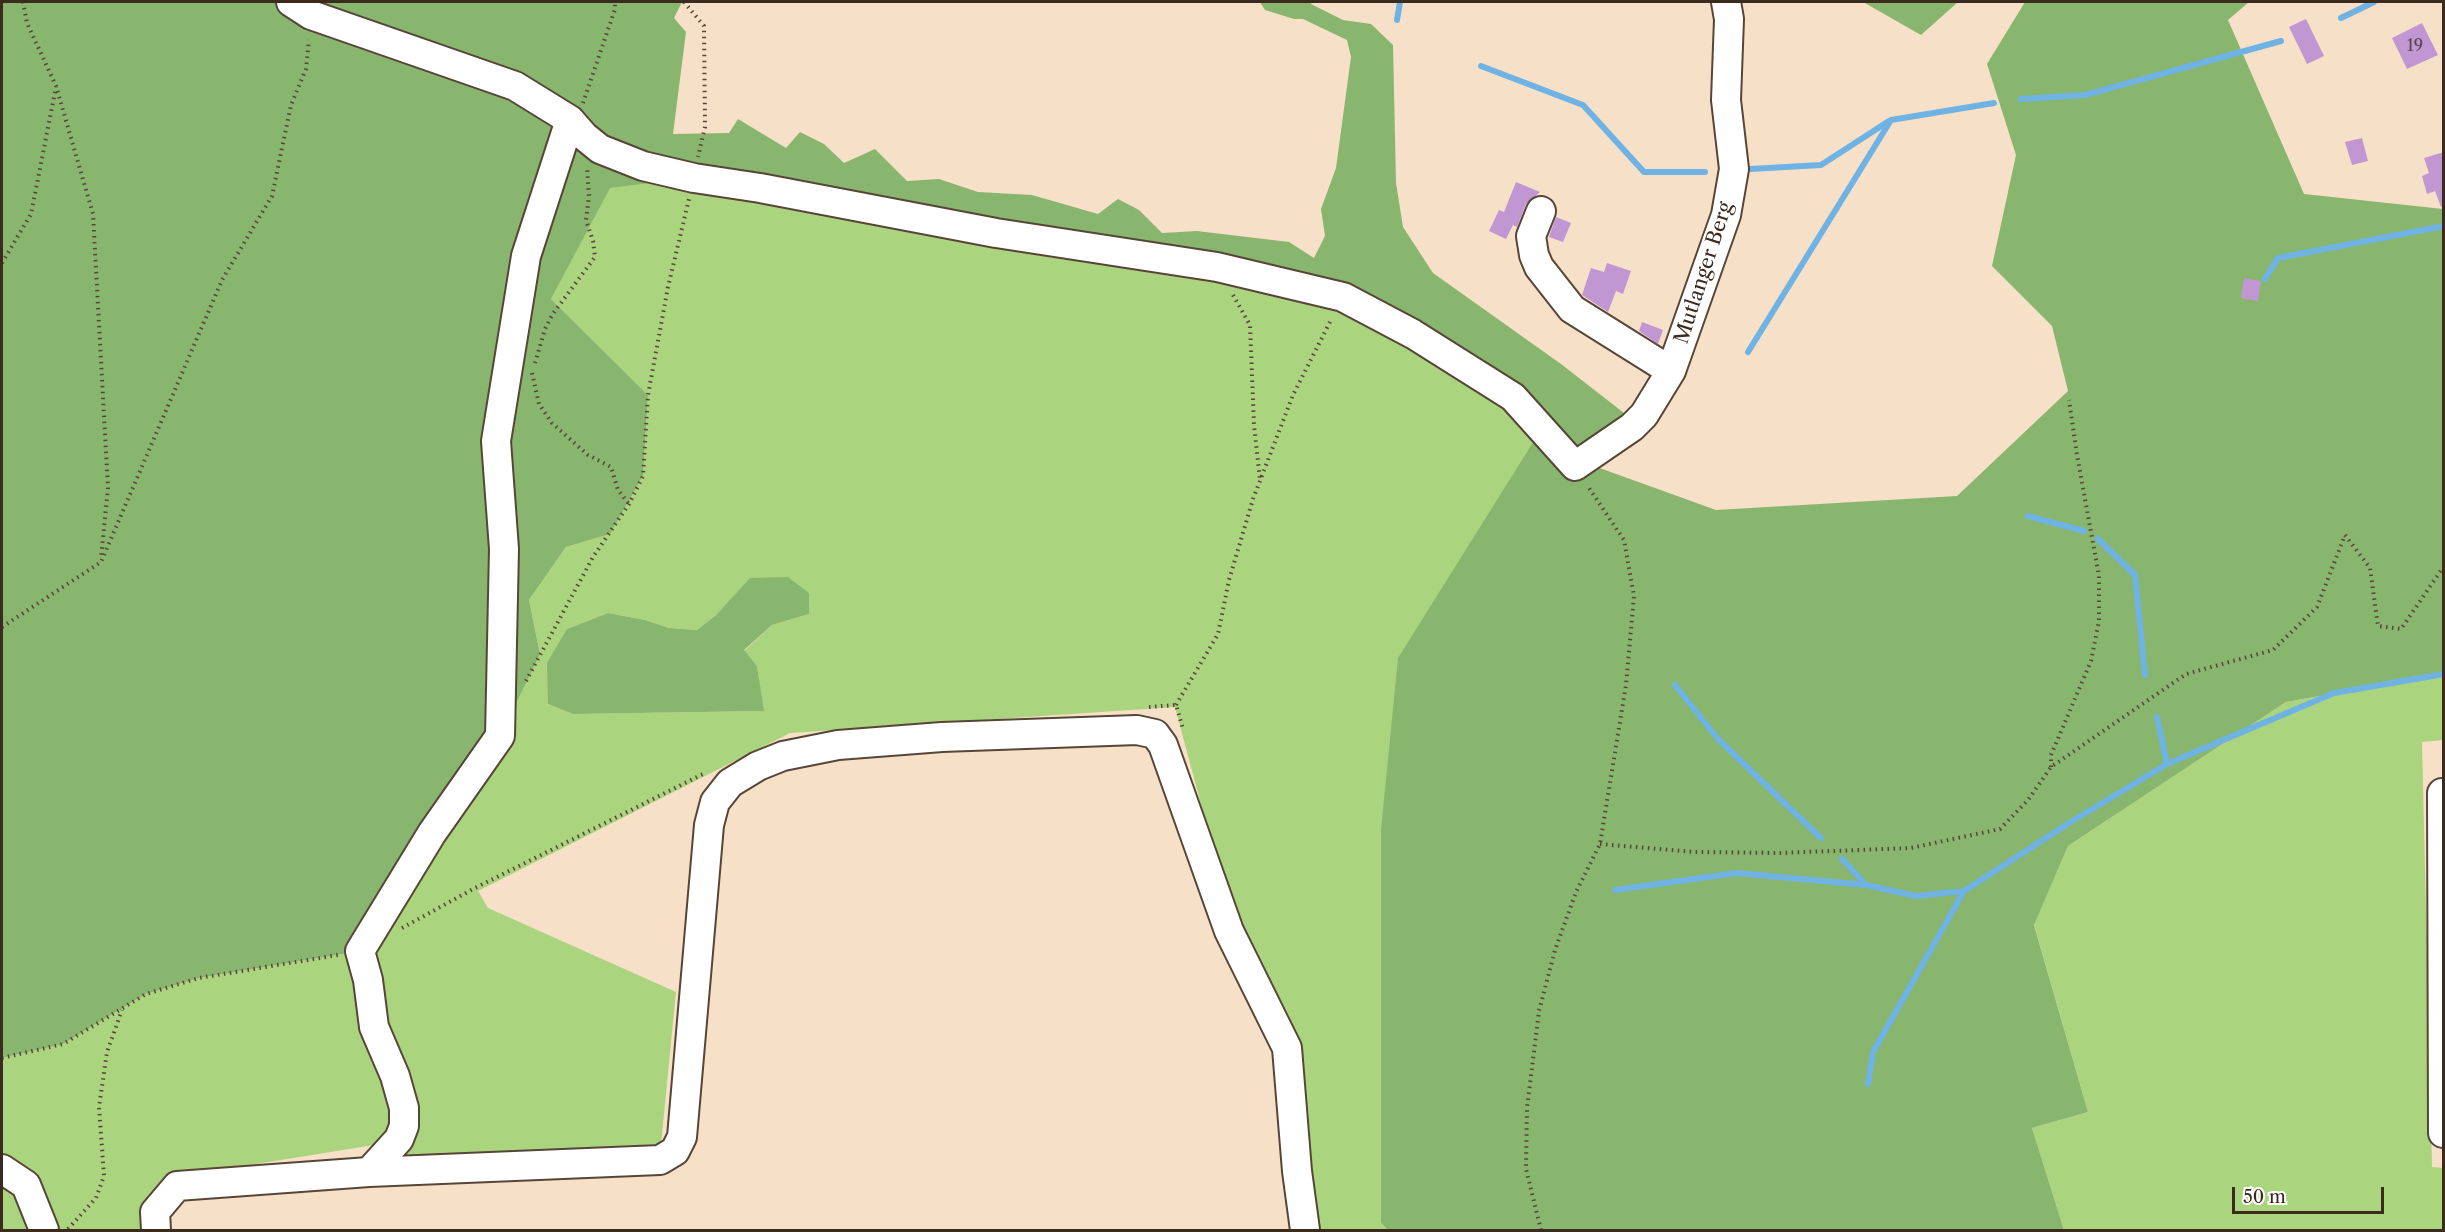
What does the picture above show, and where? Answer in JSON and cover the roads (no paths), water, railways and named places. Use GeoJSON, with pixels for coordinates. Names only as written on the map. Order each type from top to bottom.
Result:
{"type":"FeatureCollection","features":[{"type":"Feature","properties":{"kind":"street","name":"Mutlanger Berg"},"geometry":{"type":"LineString","coordinates":[[577,128],[600,149],[643,166],[694,178],[760,188],[996,233],[1217,267],[1344,297],[1413,334],[1513,397],[1575,466],[1632,427],[1644,415],[1671,371],[1726,215],[1734,169],[1726,100],[1729,19],[1726,2]]}},
{"type":"Feature","properties":{"kind":"street"},"geometry":{"type":"LineString","coordinates":[[301,8],[515,86],[577,128],[526,256],[496,441],[504,549],[500,736],[432,833],[360,951],[368,980],[374,1027],[395,1076],[404,1108],[404,1126],[399,1139],[369,1172]]}},
{"type":"Feature","properties":{"kind":"street"},"geometry":{"type":"LineString","coordinates":[[1541,211],[1531,236],[1534,255],[1539,267],[1572,309],[1671,371]]}},
{"type":"Feature","properties":{"kind":"street"},"geometry":{"type":"LineString","coordinates":[[156,1230],[155,1212],[177,1186],[369,1172],[660,1160],[675,1151],[682,1137],[709,825],[714,802],[730,783],[758,766],[783,756],[838,745],[942,737],[1137,730],[1155,734],[1163,745],[1229,931],[1287,1048],[1297,1171],[1305,1230]]}},
{"type":"Feature","properties":{"kind":"street"},"geometry":{"type":"LineString","coordinates":[[2442,793],[2443,1133]]}},
{"type":"Feature","properties":{"kind":"street"},"geometry":{"type":"LineString","coordinates":[[2,1169],[26,1185],[44,1230]]}},
{"type":"Feature","properties":{"kind":"waterway"},"geometry":{"type":"LineString","coordinates":[[1397,20],[1400,2]]}},
{"type":"Feature","properties":{"kind":"waterway"},"geometry":{"type":"LineString","coordinates":[[2341,18],[2374,2]]}},
{"type":"Feature","properties":{"kind":"waterway"},"geometry":{"type":"LineString","coordinates":[[2021,99],[2085,95],[2281,41]]}},
{"type":"Feature","properties":{"kind":"waterway"},"geometry":{"type":"LineString","coordinates":[[1481,66],[1583,105],[1644,172],[1705,172]]}},
{"type":"Feature","properties":{"kind":"waterway"},"geometry":{"type":"LineString","coordinates":[[1748,352],[1891,120],[1994,103]]}},
{"type":"Feature","properties":{"kind":"waterway"},"geometry":{"type":"LineString","coordinates":[[1750,169],[1821,165],[1889,121]]}},
{"type":"Feature","properties":{"kind":"waterway"},"geometry":{"type":"LineString","coordinates":[[2265,279],[2278,258],[2444,226]]}},
{"type":"Feature","properties":{"kind":"waterway"},"geometry":{"type":"LineString","coordinates":[[2028,516],[2084,531]]}},
{"type":"Feature","properties":{"kind":"waterway"},"geometry":{"type":"LineString","coordinates":[[2098,539],[2135,575],[2145,675]]}},
{"type":"Feature","properties":{"kind":"waterway"},"geometry":{"type":"LineString","coordinates":[[1615,890],[1736,873],[1866,885],[1916,896],[1964,891],[2069,823],[2167,764],[2334,693],[2444,674]]}},
{"type":"Feature","properties":{"kind":"waterway"},"geometry":{"type":"LineString","coordinates":[[1675,685],[1718,739],[1821,838]]}},
{"type":"Feature","properties":{"kind":"waterway"},"geometry":{"type":"LineString","coordinates":[[2157,717],[2167,764]]}},
{"type":"Feature","properties":{"kind":"waterway"},"geometry":{"type":"LineString","coordinates":[[1842,859],[1866,885]]}},
{"type":"Feature","properties":{"kind":"waterway"},"geometry":{"type":"LineString","coordinates":[[1868,1084],[1873,1052],[1964,891]]}}]}
